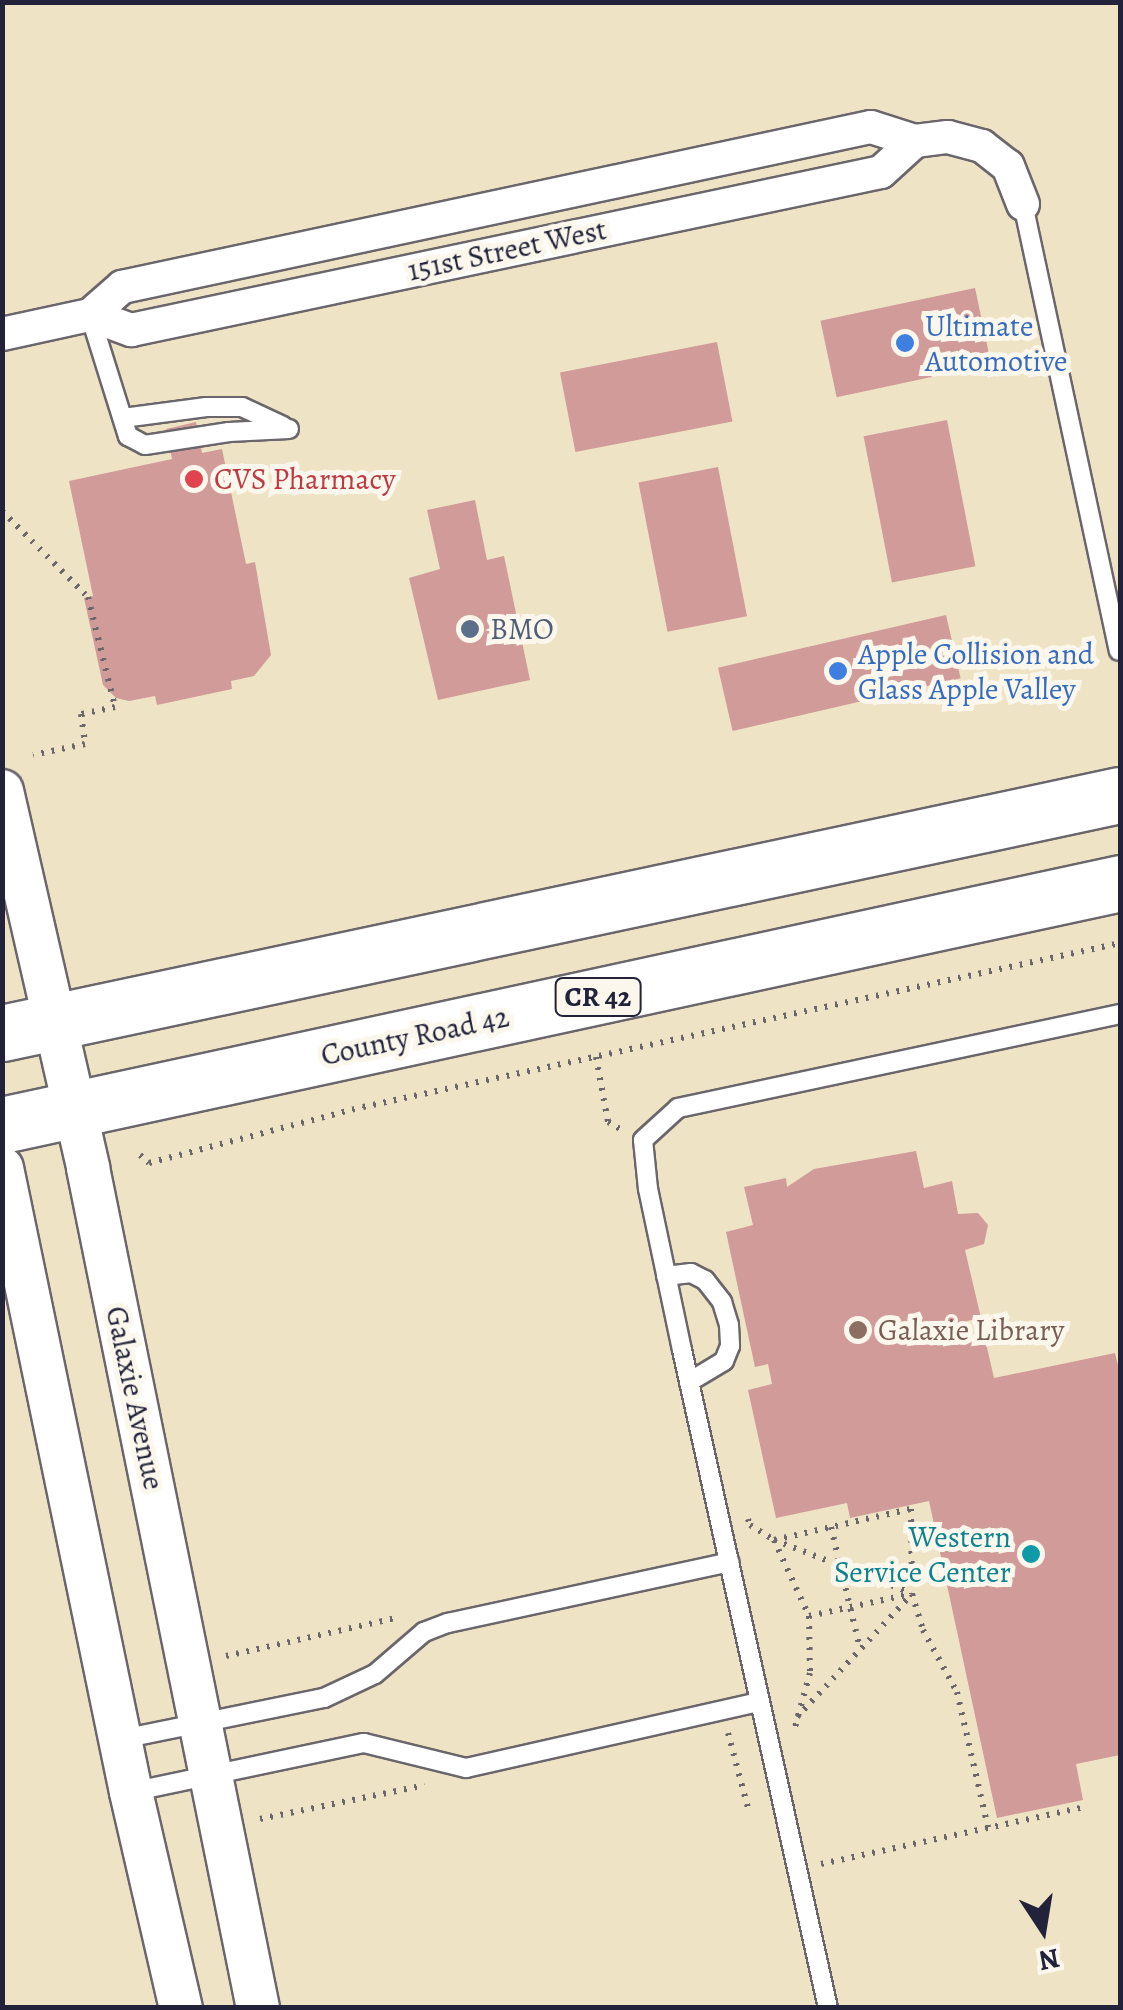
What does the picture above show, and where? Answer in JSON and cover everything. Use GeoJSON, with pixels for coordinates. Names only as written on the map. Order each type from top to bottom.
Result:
{"type":"FeatureCollection","features":[{"type":"Feature","properties":{"kind":"highway"},"geometry":{"type":"LineString","coordinates":[[28,1027],[1120,795]]}},
{"type":"Feature","properties":{"kind":"highway","name":"County Road 42"},"geometry":{"type":"LineString","coordinates":[[2,1124],[1120,884]]}},
{"type":"Feature","properties":{"kind":"street","name":"151st Street West"},"geometry":{"type":"LineString","coordinates":[[90,316],[122,287],[872,127],[915,141],[948,137],[982,146],[1008,166],[1022,204]]}},
{"type":"Feature","properties":{"kind":"street","name":"151st Street West"},"geometry":{"type":"LineString","coordinates":[[2,334],[90,316],[131,330],[881,172],[915,141]]}},
{"type":"Feature","properties":{"kind":"street","name":"Galaxie Avenue"},"geometry":{"type":"LineString","coordinates":[[2,791],[28,1027],[75,1110],[214,1774],[258,2008]]}},
{"type":"Feature","properties":{"kind":"street"},"geometry":{"type":"LineString","coordinates":[[2,1168],[131,1792],[182,2008]]}},
{"type":"Feature","properties":{"kind":"lane"},"geometry":{"type":"LineString","coordinates":[[1022,204],[1119,641]]}},
{"type":"Feature","properties":{"kind":"lane"},"geometry":{"type":"LineString","coordinates":[[90,316],[128,436],[145,446],[229,432],[290,428],[242,407],[206,407],[123,418]]}},
{"type":"Feature","properties":{"kind":"lane"},"geometry":{"type":"LineString","coordinates":[[828,2008],[666,1276],[644,1140],[678,1108],[1120,1014]]}},
{"type":"Feature","properties":{"kind":"lane"},"geometry":{"type":"LineString","coordinates":[[666,1276],[691,1273],[706,1280],[722,1302],[728,1324],[730,1346],[724,1362],[690,1382]]}},
{"type":"Feature","properties":{"kind":"lane"},"geometry":{"type":"LineString","coordinates":[[122,1739],[324,1698],[376,1674],[414,1640],[448,1623],[729,1562]]}},
{"type":"Feature","properties":{"kind":"lane"},"geometry":{"type":"LineString","coordinates":[[131,1792],[364,1742],[466,1768],[759,1702]]}},
{"type":"Feature","properties":{"kind":"path"},"geometry":{"type":"LineString","coordinates":[[2,511],[88,597],[115,706],[81,714],[85,744],[33,755]]}},
{"type":"Feature","properties":{"kind":"path"},"geometry":{"type":"LineString","coordinates":[[140,1156],[150,1163],[363,1107],[1120,943]]}},
{"type":"Feature","properties":{"kind":"path"},"geometry":{"type":"LineString","coordinates":[[596,1057],[608,1122],[626,1132]]}},
{"type":"Feature","properties":{"kind":"path"},"geometry":{"type":"LineString","coordinates":[[745,1508],[750,1526],[774,1540],[912,1594]]}},
{"type":"Feature","properties":{"kind":"path"},"geometry":{"type":"LineString","coordinates":[[774,1540],[911,1509],[912,1594],[923,1630],[957,1692],[988,1827]]}},
{"type":"Feature","properties":{"kind":"path"},"geometry":{"type":"LineString","coordinates":[[831,1527],[860,1649]]}},
{"type":"Feature","properties":{"kind":"path"},"geometry":{"type":"LineString","coordinates":[[774,1540],[809,1616],[810,1674],[794,1720],[796,1736]]}},
{"type":"Feature","properties":{"kind":"path"},"geometry":{"type":"LineString","coordinates":[[809,1616],[912,1594]]}},
{"type":"Feature","properties":{"kind":"path"},"geometry":{"type":"LineString","coordinates":[[794,1720],[912,1594]]}},
{"type":"Feature","properties":{"kind":"path"},"geometry":{"type":"LineString","coordinates":[[821,1864],[1085,1807]]}},
{"type":"Feature","properties":{"kind":"path"},"geometry":{"type":"LineString","coordinates":[[817,1846],[824,1882]]}},
{"type":"Feature","properties":{"kind":"building","name":"Ultimate Automotive"},"geometry":{"type":"Polygon","coordinates":[[[975,288],[991,364],[837,397],[820,321],[975,288]]]}},
{"type":"Feature","properties":{"kind":"building"},"geometry":{"type":"Polygon","coordinates":[[[717,342],[732,422],[575,452],[560,373],[717,342]]]}},
{"type":"Feature","properties":{"kind":"building"},"geometry":{"type":"Polygon","coordinates":[[[947,420],[975,566],[892,582],[864,436],[947,420]]]}},
{"type":"Feature","properties":{"kind":"building","name":"CVS Pharmacy"},"geometry":{"type":"Polygon","coordinates":[[[196,422],[202,453],[222,449],[246,564],[255,562],[271,655],[254,676],[231,681],[232,689],[157,705],[155,696],[129,701],[116,698],[103,685],[84,598],[93,596],[69,481],[172,459],[166,429],[196,422]]]}},
{"type":"Feature","properties":{"kind":"building"},"geometry":{"type":"Polygon","coordinates":[[[718,467],[747,616],[667,632],[638,482],[718,467]]]}},
{"type":"Feature","properties":{"kind":"building","name":"BMO"},"geometry":{"type":"Polygon","coordinates":[[[475,500],[487,560],[504,556],[530,680],[438,700],[409,578],[440,569],[427,510],[475,500]]]}},
{"type":"Feature","properties":{"kind":"building","name":"Apple Collision and Glass Apple Valley"},"geometry":{"type":"Polygon","coordinates":[[[946,615],[961,678],[733,731],[718,668],[946,615]]]}},
{"type":"Feature","properties":{"kind":"building"},"geometry":{"type":"Polygon","coordinates":[[[916,1151],[924,1188],[952,1181],[958,1214],[978,1213],[988,1225],[984,1244],[965,1250],[981,1318],[967,1321],[972,1340],[985,1339],[994,1378],[1115,1353],[1120,1374],[1120,1755],[1076,1764],[1083,1800],[997,1818],[929,1501],[850,1518],[847,1503],[776,1518],[748,1390],[772,1384],[768,1364],[755,1367],[726,1232],[753,1225],[744,1187],[786,1178],[787,1187],[814,1169],[916,1151]]]}},
{"type":"Feature","properties":{"kind":"place","name":"Ultimate Automotive"},"geometry":{"type":"Point","coordinates":[905,343]}},
{"type":"Feature","properties":{"kind":"place","name":"CVS Pharmacy"},"geometry":{"type":"Point","coordinates":[194,479]}},
{"type":"Feature","properties":{"kind":"place","name":"BMO"},"geometry":{"type":"Point","coordinates":[470,629]}},
{"type":"Feature","properties":{"kind":"place","name":"Apple Collision and Glass Apple Valley"},"geometry":{"type":"Point","coordinates":[838,671]}},
{"type":"Feature","properties":{"kind":"place","name":"Galaxie Library"},"geometry":{"type":"Point","coordinates":[858,1330]}},
{"type":"Feature","properties":{"kind":"place","name":"Western Service Center"},"geometry":{"type":"Point","coordinates":[1031,1554]}}]}
